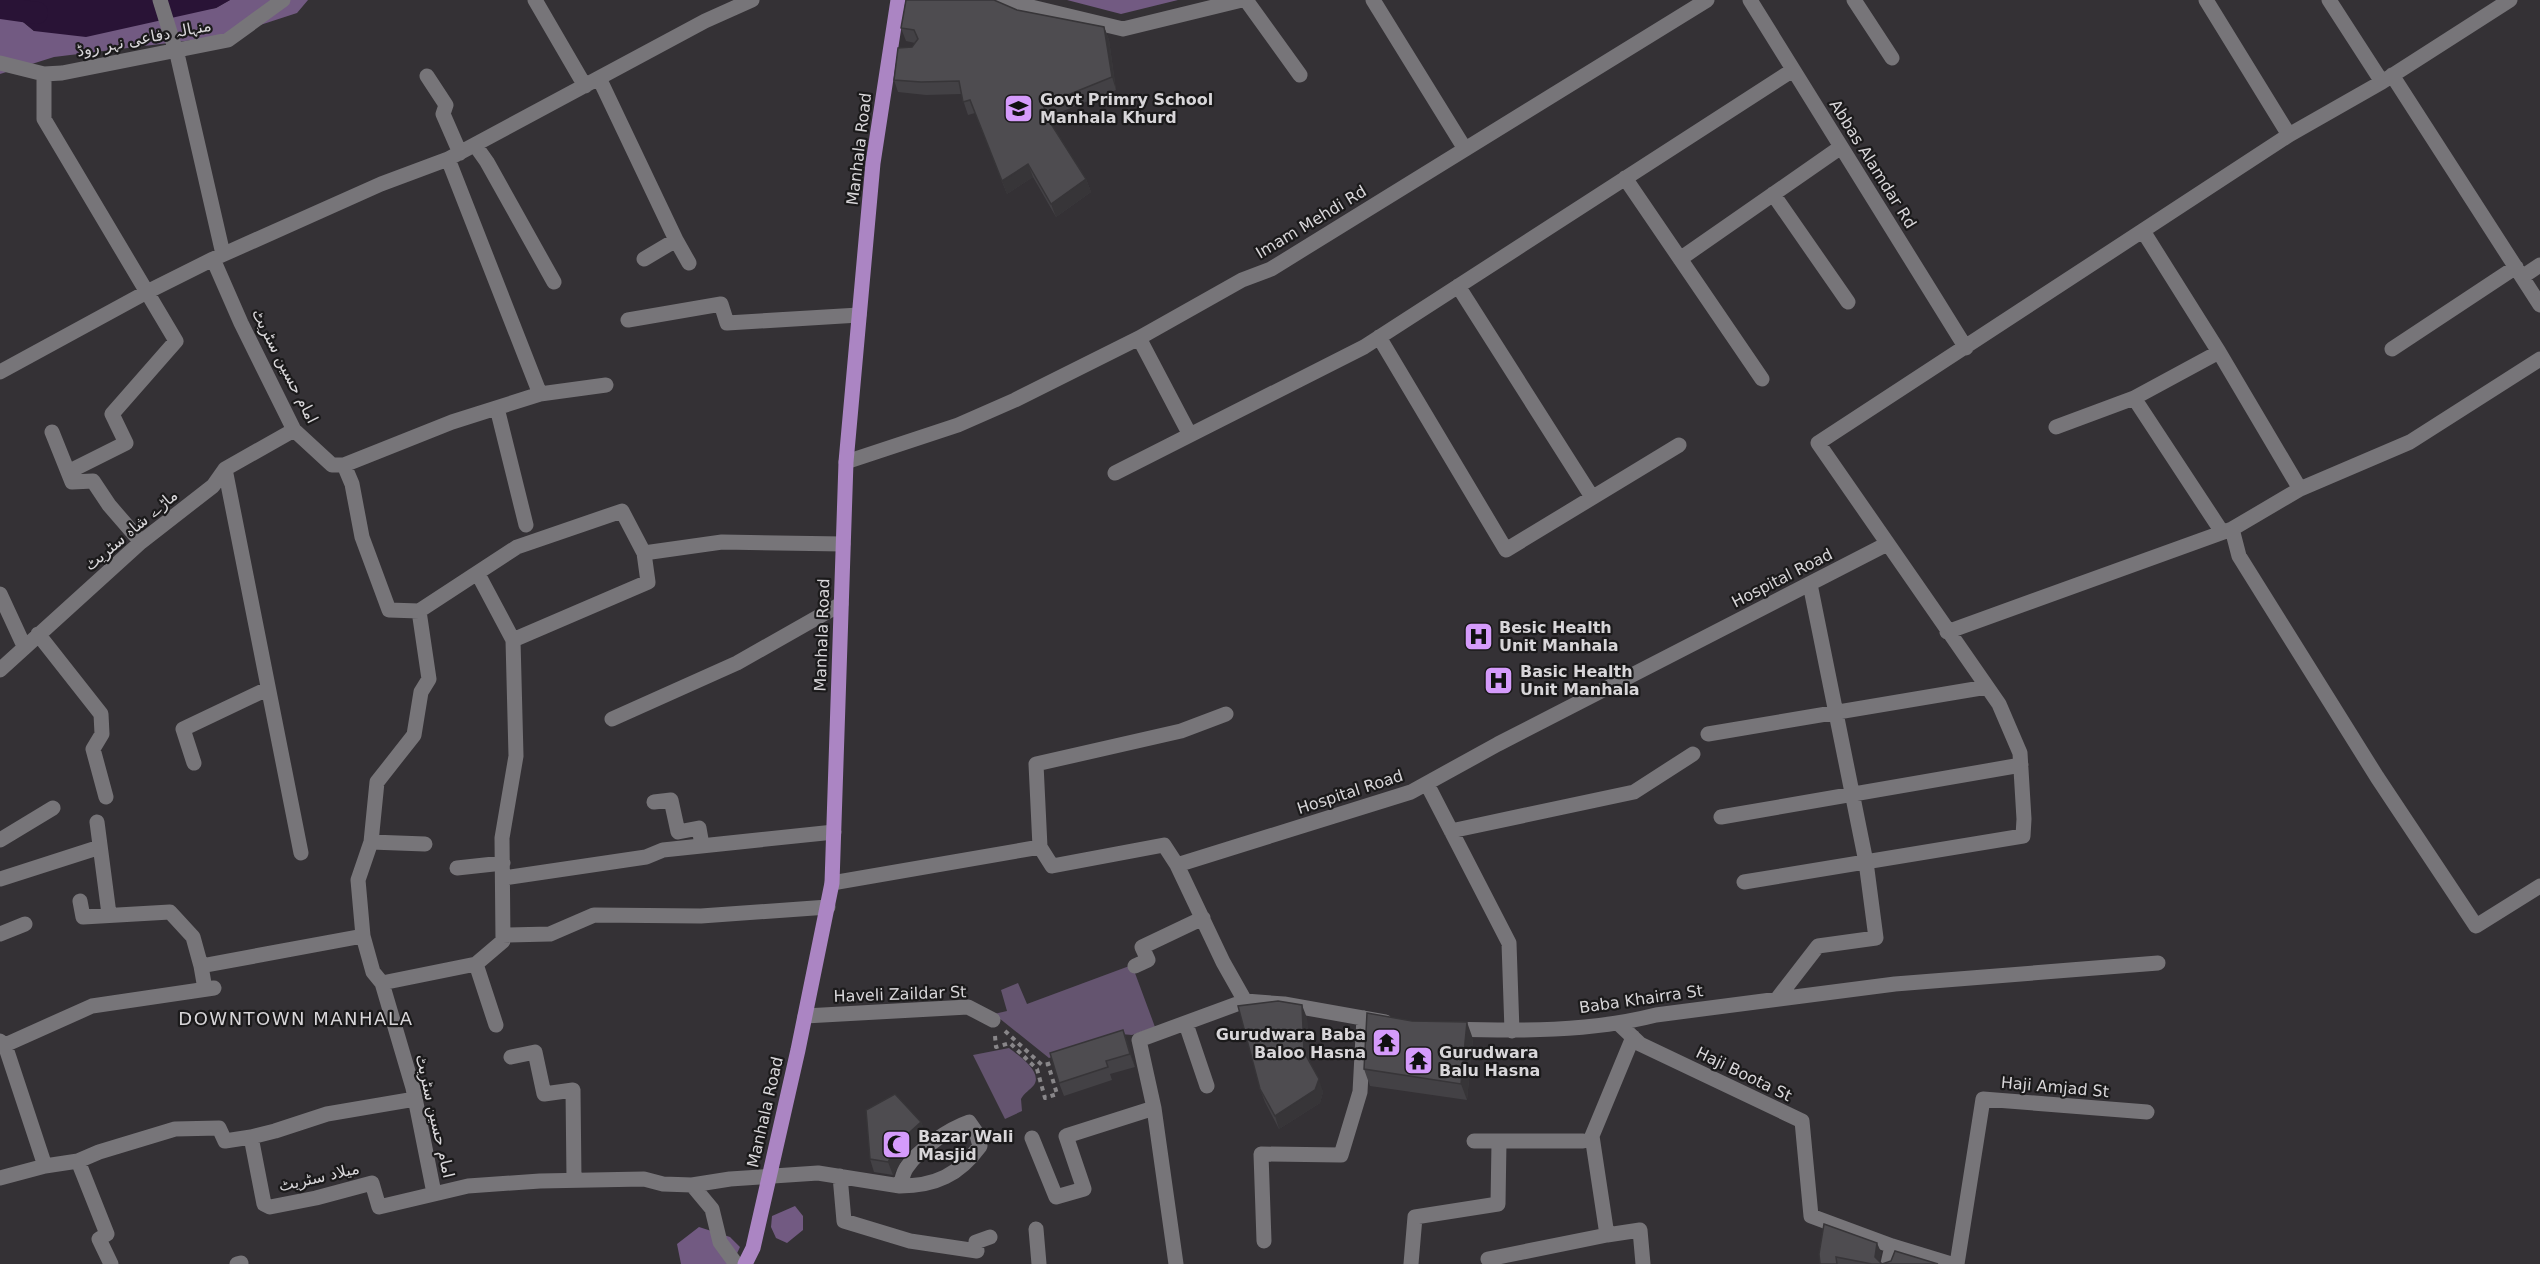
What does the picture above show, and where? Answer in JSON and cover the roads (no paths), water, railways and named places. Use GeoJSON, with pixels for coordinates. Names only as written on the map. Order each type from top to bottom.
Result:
{"type":"FeatureCollection","features":[{"type":"Feature","properties":{"kind":"main road","name":"Manhala Road"},"geometry":{"type":"LineString","coordinates":[[745,1264],[753,1248],[832,883],[846,462],[873,163],[896,50],[898,0]]}},
{"type":"Feature","properties":{"kind":"street","name":"امام حسین سٹریٹ"},"geometry":{"type":"LineString","coordinates":[[160,0],[178,58],[218,257],[241,323],[294,430],[332,465],[344,465]]}},
{"type":"Feature","properties":{"kind":"street","name":"منہالہ دفاعی نہر روڈ"},"geometry":{"type":"LineString","coordinates":[[0,63],[44,74],[62,73],[228,40],[283,0]]}},
{"type":"Feature","properties":{"kind":"street"},"geometry":{"type":"LineString","coordinates":[[535,0],[592,82],[689,262]]}},
{"type":"Feature","properties":{"kind":"street"},"geometry":{"type":"LineString","coordinates":[[0,372],[145,293],[218,257],[381,184],[454,156],[705,21],[752,0]]}},
{"type":"Feature","properties":{"kind":"street"},"geometry":{"type":"LineString","coordinates":[[1002,0],[1123,28],[1244,0],[1300,75]]}},
{"type":"Feature","properties":{"kind":"street"},"geometry":{"type":"LineString","coordinates":[[1374,0],[1465,149]]}},
{"type":"Feature","properties":{"kind":"street","name":"Imam Mehdi Rd"},"geometry":{"type":"LineString","coordinates":[[846,462],[958,425],[1015,400],[1139,338],[1242,280],[1271,269],[1707,0]]}},
{"type":"Feature","properties":{"kind":"street","name":"Abbas Alamdar Rd"},"geometry":{"type":"LineString","coordinates":[[1750,0],[1966,348]]}},
{"type":"Feature","properties":{"kind":"street"},"geometry":{"type":"LineString","coordinates":[[1854,0],[1892,58]]}},
{"type":"Feature","properties":{"kind":"street"},"geometry":{"type":"LineString","coordinates":[[2206,0],[2289,135]]}},
{"type":"Feature","properties":{"kind":"street"},"geometry":{"type":"LineString","coordinates":[[2329,0],[2387,79],[2540,304]]}},
{"type":"Feature","properties":{"kind":"street"},"geometry":{"type":"LineString","coordinates":[[1744,882],[2023,836],[2020,753],[1999,704],[1818,444],[2289,135],[2387,79],[2510,0]]}},
{"type":"Feature","properties":{"kind":"street"},"geometry":{"type":"LineString","coordinates":[[1115,474],[1379,337],[1793,70]]}},
{"type":"Feature","properties":{"kind":"street"},"geometry":{"type":"LineString","coordinates":[[44,74],[44,119],[145,293],[176,341],[112,414],[126,442],[68,472]]}},
{"type":"Feature","properties":{"kind":"street"},"geometry":{"type":"LineString","coordinates":[[427,76],[446,105],[443,114],[454,156],[540,394]]}},
{"type":"Feature","properties":{"kind":"street"},"geometry":{"type":"LineString","coordinates":[[475,145],[487,162],[554,282]]}},
{"type":"Feature","properties":{"kind":"street"},"geometry":{"type":"LineString","coordinates":[[1680,259],[1841,147]]}},
{"type":"Feature","properties":{"kind":"street"},"geometry":{"type":"LineString","coordinates":[[1625,178],[1762,379]]}},
{"type":"Feature","properties":{"kind":"street"},"geometry":{"type":"LineString","coordinates":[[1773,194],[1848,302]]}},
{"type":"Feature","properties":{"kind":"street"},"geometry":{"type":"LineString","coordinates":[[2143,231],[2219,352],[2300,489]]}},
{"type":"Feature","properties":{"kind":"street"},"geometry":{"type":"LineString","coordinates":[[644,259],[676,240]]}},
{"type":"Feature","properties":{"kind":"street"},"geometry":{"type":"LineString","coordinates":[[2392,349],[2519,272],[2540,265]]}},
{"type":"Feature","properties":{"kind":"street"},"geometry":{"type":"LineString","coordinates":[[1458,286],[1592,497]]}},
{"type":"Feature","properties":{"kind":"street"},"geometry":{"type":"LineString","coordinates":[[628,320],[721,304],[727,323],[860,315]]}},
{"type":"Feature","properties":{"kind":"street"},"geometry":{"type":"LineString","coordinates":[[1379,337],[1506,550],[1679,445]]}},
{"type":"Feature","properties":{"kind":"street"},"geometry":{"type":"LineString","coordinates":[[1139,338],[1190,435]]}},
{"type":"Feature","properties":{"kind":"street"},"geometry":{"type":"LineString","coordinates":[[2056,427],[2134,398],[2219,352]]}},
{"type":"Feature","properties":{"kind":"street"},"geometry":{"type":"LineString","coordinates":[[1947,632],[2227,530],[2300,489],[2410,442],[2540,359]]}},
{"type":"Feature","properties":{"kind":"street"},"geometry":{"type":"LineString","coordinates":[[513,640],[648,582],[644,553],[622,511],[517,548],[419,611],[389,610],[362,537],[352,484],[344,465],[452,422],[540,394],[606,385]]}},
{"type":"Feature","properties":{"kind":"street"},"geometry":{"type":"LineString","coordinates":[[2134,398],[2227,530],[2240,556],[2377,777],[2476,926],[2540,886]]}},
{"type":"Feature","properties":{"kind":"street"},"geometry":{"type":"LineString","coordinates":[[497,408],[526,525]]}},
{"type":"Feature","properties":{"kind":"street","name":"ماڑے شاہ سٹریٹ"},"geometry":{"type":"LineString","coordinates":[[0,670],[141,543],[213,486],[225,469],[294,430]]}},
{"type":"Feature","properties":{"kind":"street"},"geometry":{"type":"LineString","coordinates":[[52,432],[72,482],[93,481],[109,505],[141,543]]}},
{"type":"Feature","properties":{"kind":"street"},"geometry":{"type":"LineString","coordinates":[[225,469],[301,853]]}},
{"type":"Feature","properties":{"kind":"street"},"geometry":{"type":"LineString","coordinates":[[644,553],[722,542],[843,544]]}},
{"type":"Feature","properties":{"kind":"street","name":"Hospital Road"},"geometry":{"type":"LineString","coordinates":[[1177,864],[1412,792],[1498,744],[1887,544]]}},
{"type":"Feature","properties":{"kind":"street"},"geometry":{"type":"LineString","coordinates":[[382,983],[476,964],[503,941],[502,838],[516,756],[513,640],[479,576]]}},
{"type":"Feature","properties":{"kind":"street"},"geometry":{"type":"LineString","coordinates":[[1777,999],[1818,946],[1876,939],[1866,862],[1810,584]]}},
{"type":"Feature","properties":{"kind":"street"},"geometry":{"type":"LineString","coordinates":[[0,594],[24,646]]}},
{"type":"Feature","properties":{"kind":"street"},"geometry":{"type":"LineString","coordinates":[[612,719],[736,663],[841,604]]}},
{"type":"Feature","properties":{"kind":"street","name":"امام حسین سٹریٹ"},"geometry":{"type":"LineString","coordinates":[[419,611],[429,679],[421,692],[414,735],[377,782],[371,842],[358,880],[363,936],[373,972],[382,983],[415,1099],[434,1193]]}},
{"type":"Feature","properties":{"kind":"street"},"geometry":{"type":"LineString","coordinates":[[39,634],[101,714],[102,734],[93,749],[106,797]]}},
{"type":"Feature","properties":{"kind":"street"},"geometry":{"type":"LineString","coordinates":[[1708,734],[1987,687]]}},
{"type":"Feature","properties":{"kind":"street"},"geometry":{"type":"LineString","coordinates":[[194,762],[183,729],[267,689]]}},
{"type":"Feature","properties":{"kind":"street"},"geometry":{"type":"LineString","coordinates":[[1226,714],[1181,731],[1036,764],[1040,847],[1052,866],[1164,845],[1177,864],[1223,962],[1245,1001]]}},
{"type":"Feature","properties":{"kind":"street"},"geometry":{"type":"LineString","coordinates":[[1451,831],[1634,792],[1693,754]]}},
{"type":"Feature","properties":{"kind":"street"},"geometry":{"type":"LineString","coordinates":[[1721,818],[2021,765]]}},
{"type":"Feature","properties":{"kind":"street"},"geometry":{"type":"LineString","coordinates":[[1427,784],[1509,943],[1512,1031]]}},
{"type":"Feature","properties":{"kind":"street"},"geometry":{"type":"LineString","coordinates":[[654,802],[670,800],[678,832],[699,828],[702,845]]}},
{"type":"Feature","properties":{"kind":"street"},"geometry":{"type":"LineString","coordinates":[[0,840],[53,808]]}},
{"type":"Feature","properties":{"kind":"street"},"geometry":{"type":"LineString","coordinates":[[97,822],[109,914]]}},
{"type":"Feature","properties":{"kind":"street"},"geometry":{"type":"LineString","coordinates":[[457,868],[504,871],[646,857],[663,850],[834,832]]}},
{"type":"Feature","properties":{"kind":"street"},"geometry":{"type":"LineString","coordinates":[[371,842],[425,844]]}},
{"type":"Feature","properties":{"kind":"street"},"geometry":{"type":"LineString","coordinates":[[0,879],[100,847]]}},
{"type":"Feature","properties":{"kind":"street"},"geometry":{"type":"LineString","coordinates":[[832,883],[1040,847]]}},
{"type":"Feature","properties":{"kind":"street"},"geometry":{"type":"LineString","coordinates":[[45,1166],[3,1043],[92,1006],[210,989],[201,966],[194,937],[170,912],[83,917],[80,901]]}},
{"type":"Feature","properties":{"kind":"street"},"geometry":{"type":"LineString","coordinates":[[503,935],[550,934],[594,915],[701,916],[828,907]]}},
{"type":"Feature","properties":{"kind":"street"},"geometry":{"type":"LineString","coordinates":[[1135,966],[1148,960],[1142,947],[1203,918]]}},
{"type":"Feature","properties":{"kind":"street"},"geometry":{"type":"LineString","coordinates":[[0,934],[25,924]]}},
{"type":"Feature","properties":{"kind":"street"},"geometry":{"type":"LineString","coordinates":[[201,966],[363,936]]}},
{"type":"Feature","properties":{"kind":"street","name":"Baba Khairra St"},"geometry":{"type":"LineString","coordinates":[[1432,1029],[1512,1031],[1619,1024],[1656,1015],[1895,984],[2158,963]]}},
{"type":"Feature","properties":{"kind":"street"},"geometry":{"type":"LineString","coordinates":[[476,964],[496,1025]]}},
{"type":"Feature","properties":{"kind":"street"},"geometry":{"type":"LineString","coordinates":[[1176,1264],[1154,1108],[1139,1040],[1245,1001],[1284,1004],[1398,1024]]}},
{"type":"Feature","properties":{"kind":"street","name":"Haveli Zaildar St"},"geometry":{"type":"LineString","coordinates":[[805,1016],[968,1007],[993,1020]]}},
{"type":"Feature","properties":{"kind":"street"},"geometry":{"type":"LineString","coordinates":[[1264,1241],[1262,1154],[1341,1155],[1360,1092],[1364,1018]]}},
{"type":"Feature","properties":{"kind":"street"},"geometry":{"type":"LineString","coordinates":[[1186,1024],[1207,1086]]}},
{"type":"Feature","properties":{"kind":"street","name":"Haji Boota St"},"geometry":{"type":"LineString","coordinates":[[1619,1024],[1640,1044],[1802,1121],[1811,1216],[1892,1246],[1952,1264]]}},
{"type":"Feature","properties":{"kind":"street"},"geometry":{"type":"LineString","coordinates":[[1607,1235],[1593,1136],[1633,1037]]}},
{"type":"Feature","properties":{"kind":"street"},"geometry":{"type":"LineString","coordinates":[[511,1057],[535,1052],[544,1094],[573,1089],[574,1179]]}},
{"type":"Feature","properties":{"kind":"street"},"geometry":{"type":"LineString","coordinates":[[0,1178],[45,1166],[78,1161],[99,1152],[175,1129],[219,1128],[225,1141],[275,1131],[327,1114],[415,1099]]}},
{"type":"Feature","properties":{"kind":"street","name":"Haji Amjad St"},"geometry":{"type":"LineString","coordinates":[[1958,1264],[1983,1099],[2147,1112]]}},
{"type":"Feature","properties":{"kind":"street"},"geometry":{"type":"LineString","coordinates":[[1032,1138],[1056,1197],[1084,1189],[1066,1136],[1154,1108]]}},
{"type":"Feature","properties":{"kind":"street","name":"میلاد سٹریٹ"},"geometry":{"type":"LineString","coordinates":[[251,1137],[264,1204],[270,1207],[372,1183],[379,1207],[468,1186],[574,1179],[644,1179],[663,1184],[693,1185],[730,1179],[818,1173],[877,1184],[900,1186],[920,1186],[941,1181],[971,1158],[980,1146],[976,1132],[969,1122],[954,1127],[935,1140],[906,1167],[900,1186]]}},
{"type":"Feature","properties":{"kind":"street"},"geometry":{"type":"LineString","coordinates":[[1474,1142],[1583,1141]]}},
{"type":"Feature","properties":{"kind":"street"},"geometry":{"type":"LineString","coordinates":[[1411,1264],[1415,1217],[1498,1204],[1499,1142]]}},
{"type":"Feature","properties":{"kind":"street"},"geometry":{"type":"LineString","coordinates":[[78,1161],[107,1234],[99,1239],[111,1264]]}},
{"type":"Feature","properties":{"kind":"street"},"geometry":{"type":"LineString","coordinates":[[840,1176],[844,1221],[910,1241],[977,1251],[976,1242],[990,1237]]}},
{"type":"Feature","properties":{"kind":"street"},"geometry":{"type":"LineString","coordinates":[[693,1185],[712,1209],[720,1242],[736,1264]]}},
{"type":"Feature","properties":{"kind":"street"},"geometry":{"type":"LineString","coordinates":[[1036,1229],[1039,1264]]}},
{"type":"Feature","properties":{"kind":"street"},"geometry":{"type":"LineString","coordinates":[[1488,1259],[1640,1230],[1643,1264]]}},
{"type":"Feature","properties":{"kind":"street"},"geometry":{"type":"LineString","coordinates":[[1888,1264],[1892,1246]]}},
{"type":"Feature","properties":{"kind":"waterway"},"geometry":{"type":"LineString","coordinates":[[0,8],[37,13]]}},
{"type":"Feature","properties":{"kind":"place","name":"Govt Primry School Manhala Khurd"},"geometry":{"type":"Point","coordinates":[1019,108]}},
{"type":"Feature","properties":{"kind":"place","name":"Besic Health Unit Manhala"},"geometry":{"type":"Point","coordinates":[1478,636]}},
{"type":"Feature","properties":{"kind":"place","name":"Basic Health Unit Manhala"},"geometry":{"type":"Point","coordinates":[1499,680]}},
{"type":"Feature","properties":{"kind":"place","name":"Gurudwara Baba Baloo Hasna"},"geometry":{"type":"Point","coordinates":[1387,1043]}},
{"type":"Feature","properties":{"kind":"place","name":"Gurudwara Balu Hasna"},"geometry":{"type":"Point","coordinates":[1418,1061]}},
{"type":"Feature","properties":{"kind":"place","name":"Bazar Wali Masjid"},"geometry":{"type":"Point","coordinates":[897,1145]}},
{"type":"Feature","properties":{"kind":"district","name":"DOWNTOWN MANHALA"},"geometry":{"type":"Point","coordinates":[296,1018]}}]}
